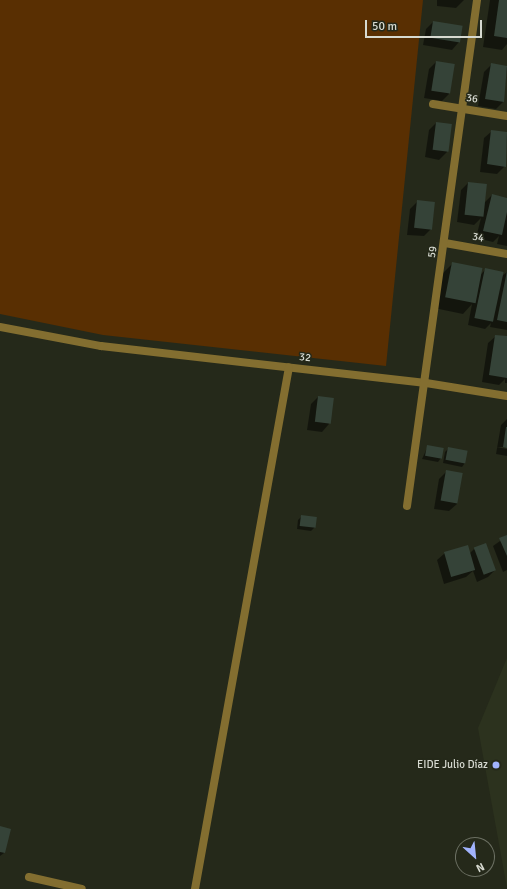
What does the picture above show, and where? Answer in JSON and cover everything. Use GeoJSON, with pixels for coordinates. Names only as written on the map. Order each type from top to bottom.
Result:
{"type":"FeatureCollection","features":[{"type":"Feature","properties":{"kind":"street","name":"59"},"geometry":{"type":"LineString","coordinates":[[408,506],[445,244],[477,0]]}},
{"type":"Feature","properties":{"kind":"street","name":"36"},"geometry":{"type":"LineString","coordinates":[[433,104],[507,116]]}},
{"type":"Feature","properties":{"kind":"street","name":"34"},"geometry":{"type":"LineString","coordinates":[[445,244],[507,254]]}},
{"type":"Feature","properties":{"kind":"street","name":"32"},"geometry":{"type":"LineString","coordinates":[[0,327],[101,346],[426,383],[507,396]]}},
{"type":"Feature","properties":{"kind":"street"},"geometry":{"type":"LineString","coordinates":[[195,889],[289,367]]}},
{"type":"Feature","properties":{"kind":"street"},"geometry":{"type":"LineString","coordinates":[[29,877],[82,889]]}},
{"type":"Feature","properties":{"kind":"shaded area"},"geometry":{"type":"Polygon","coordinates":[[[0,0],[423,0],[386,366],[103,335],[0,314],[0,0]]]}},
{"type":"Feature","properties":{"kind":"shaded area","name":"EIDE Julio Díaz"},"geometry":{"type":"Polygon","coordinates":[[[507,658],[507,888],[478,728],[507,658]]]}},
{"type":"Feature","properties":{"kind":"building"},"geometry":{"type":"Polygon","coordinates":[[[499,0],[507,0],[507,38],[494,36],[499,0]]]}},
{"type":"Feature","properties":{"kind":"building"},"geometry":{"type":"Polygon","coordinates":[[[433,21],[463,26],[460,42],[430,38],[433,21]]]}},
{"type":"Feature","properties":{"kind":"building"},"geometry":{"type":"Polygon","coordinates":[[[436,61],[455,64],[450,94],[431,91],[436,61]]]}},
{"type":"Feature","properties":{"kind":"building"},"geometry":{"type":"Polygon","coordinates":[[[491,63],[507,66],[504,102],[485,99],[491,63]]]}},
{"type":"Feature","properties":{"kind":"building"},"geometry":{"type":"Polygon","coordinates":[[[436,122],[452,124],[448,152],[433,150],[436,122]]]}},
{"type":"Feature","properties":{"kind":"building"},"geometry":{"type":"Polygon","coordinates":[[[491,130],[507,132],[506,167],[487,164],[491,130]]]}},
{"type":"Feature","properties":{"kind":"building"},"geometry":{"type":"Polygon","coordinates":[[[468,182],[487,184],[483,217],[465,215],[468,182]]]}},
{"type":"Feature","properties":{"kind":"building"},"geometry":{"type":"Polygon","coordinates":[[[492,194],[507,198],[507,212],[502,235],[483,231],[492,194]]]}},
{"type":"Feature","properties":{"kind":"building"},"geometry":{"type":"Polygon","coordinates":[[[417,200],[435,202],[432,230],[414,228],[417,200]]]}},
{"type":"Feature","properties":{"kind":"building"},"geometry":{"type":"Polygon","coordinates":[[[452,262],[482,268],[476,303],[445,297],[452,262]]]}},
{"type":"Feature","properties":{"kind":"building"},"geometry":{"type":"Polygon","coordinates":[[[485,268],[504,272],[493,322],[474,318],[485,268]]]}},
{"type":"Feature","properties":{"kind":"building"},"geometry":{"type":"Polygon","coordinates":[[[507,271],[507,322],[497,320],[507,271]]]}},
{"type":"Feature","properties":{"kind":"building"},"geometry":{"type":"Polygon","coordinates":[[[495,335],[507,336],[507,378],[489,375],[495,335]]]}},
{"type":"Feature","properties":{"kind":"building"},"geometry":{"type":"Polygon","coordinates":[[[318,396],[334,398],[331,424],[315,422],[318,396]]]}},
{"type":"Feature","properties":{"kind":"building"},"geometry":{"type":"Polygon","coordinates":[[[507,427],[507,448],[503,447],[507,427]]]}},
{"type":"Feature","properties":{"kind":"building"},"geometry":{"type":"Polygon","coordinates":[[[427,445],[444,448],[442,459],[425,456],[427,445]]]}},
{"type":"Feature","properties":{"kind":"building"},"geometry":{"type":"Polygon","coordinates":[[[448,447],[468,451],[465,464],[446,460],[448,447]]]}},
{"type":"Feature","properties":{"kind":"building"},"geometry":{"type":"Polygon","coordinates":[[[446,470],[463,473],[457,503],[441,501],[446,470]]]}},
{"type":"Feature","properties":{"kind":"building"},"geometry":{"type":"Polygon","coordinates":[[[301,515],[317,517],[316,528],[300,526],[301,515]]]}},
{"type":"Feature","properties":{"kind":"building"},"geometry":{"type":"Polygon","coordinates":[[[507,535],[507,556],[499,538],[507,535]]]}},
{"type":"Feature","properties":{"kind":"building"},"geometry":{"type":"Polygon","coordinates":[[[486,543],[496,570],[484,575],[474,547],[486,543]]]}},
{"type":"Feature","properties":{"kind":"building"},"geometry":{"type":"Polygon","coordinates":[[[468,545],[475,570],[451,577],[444,552],[468,545]]]}},
{"type":"Feature","properties":{"kind":"building"},"geometry":{"type":"Polygon","coordinates":[[[0,826],[11,829],[5,853],[0,852],[0,826]]]}},
{"type":"Feature","properties":{"kind":"place","name":"EIDE Julio Díaz"},"geometry":{"type":"Point","coordinates":[496,765]}}]}
